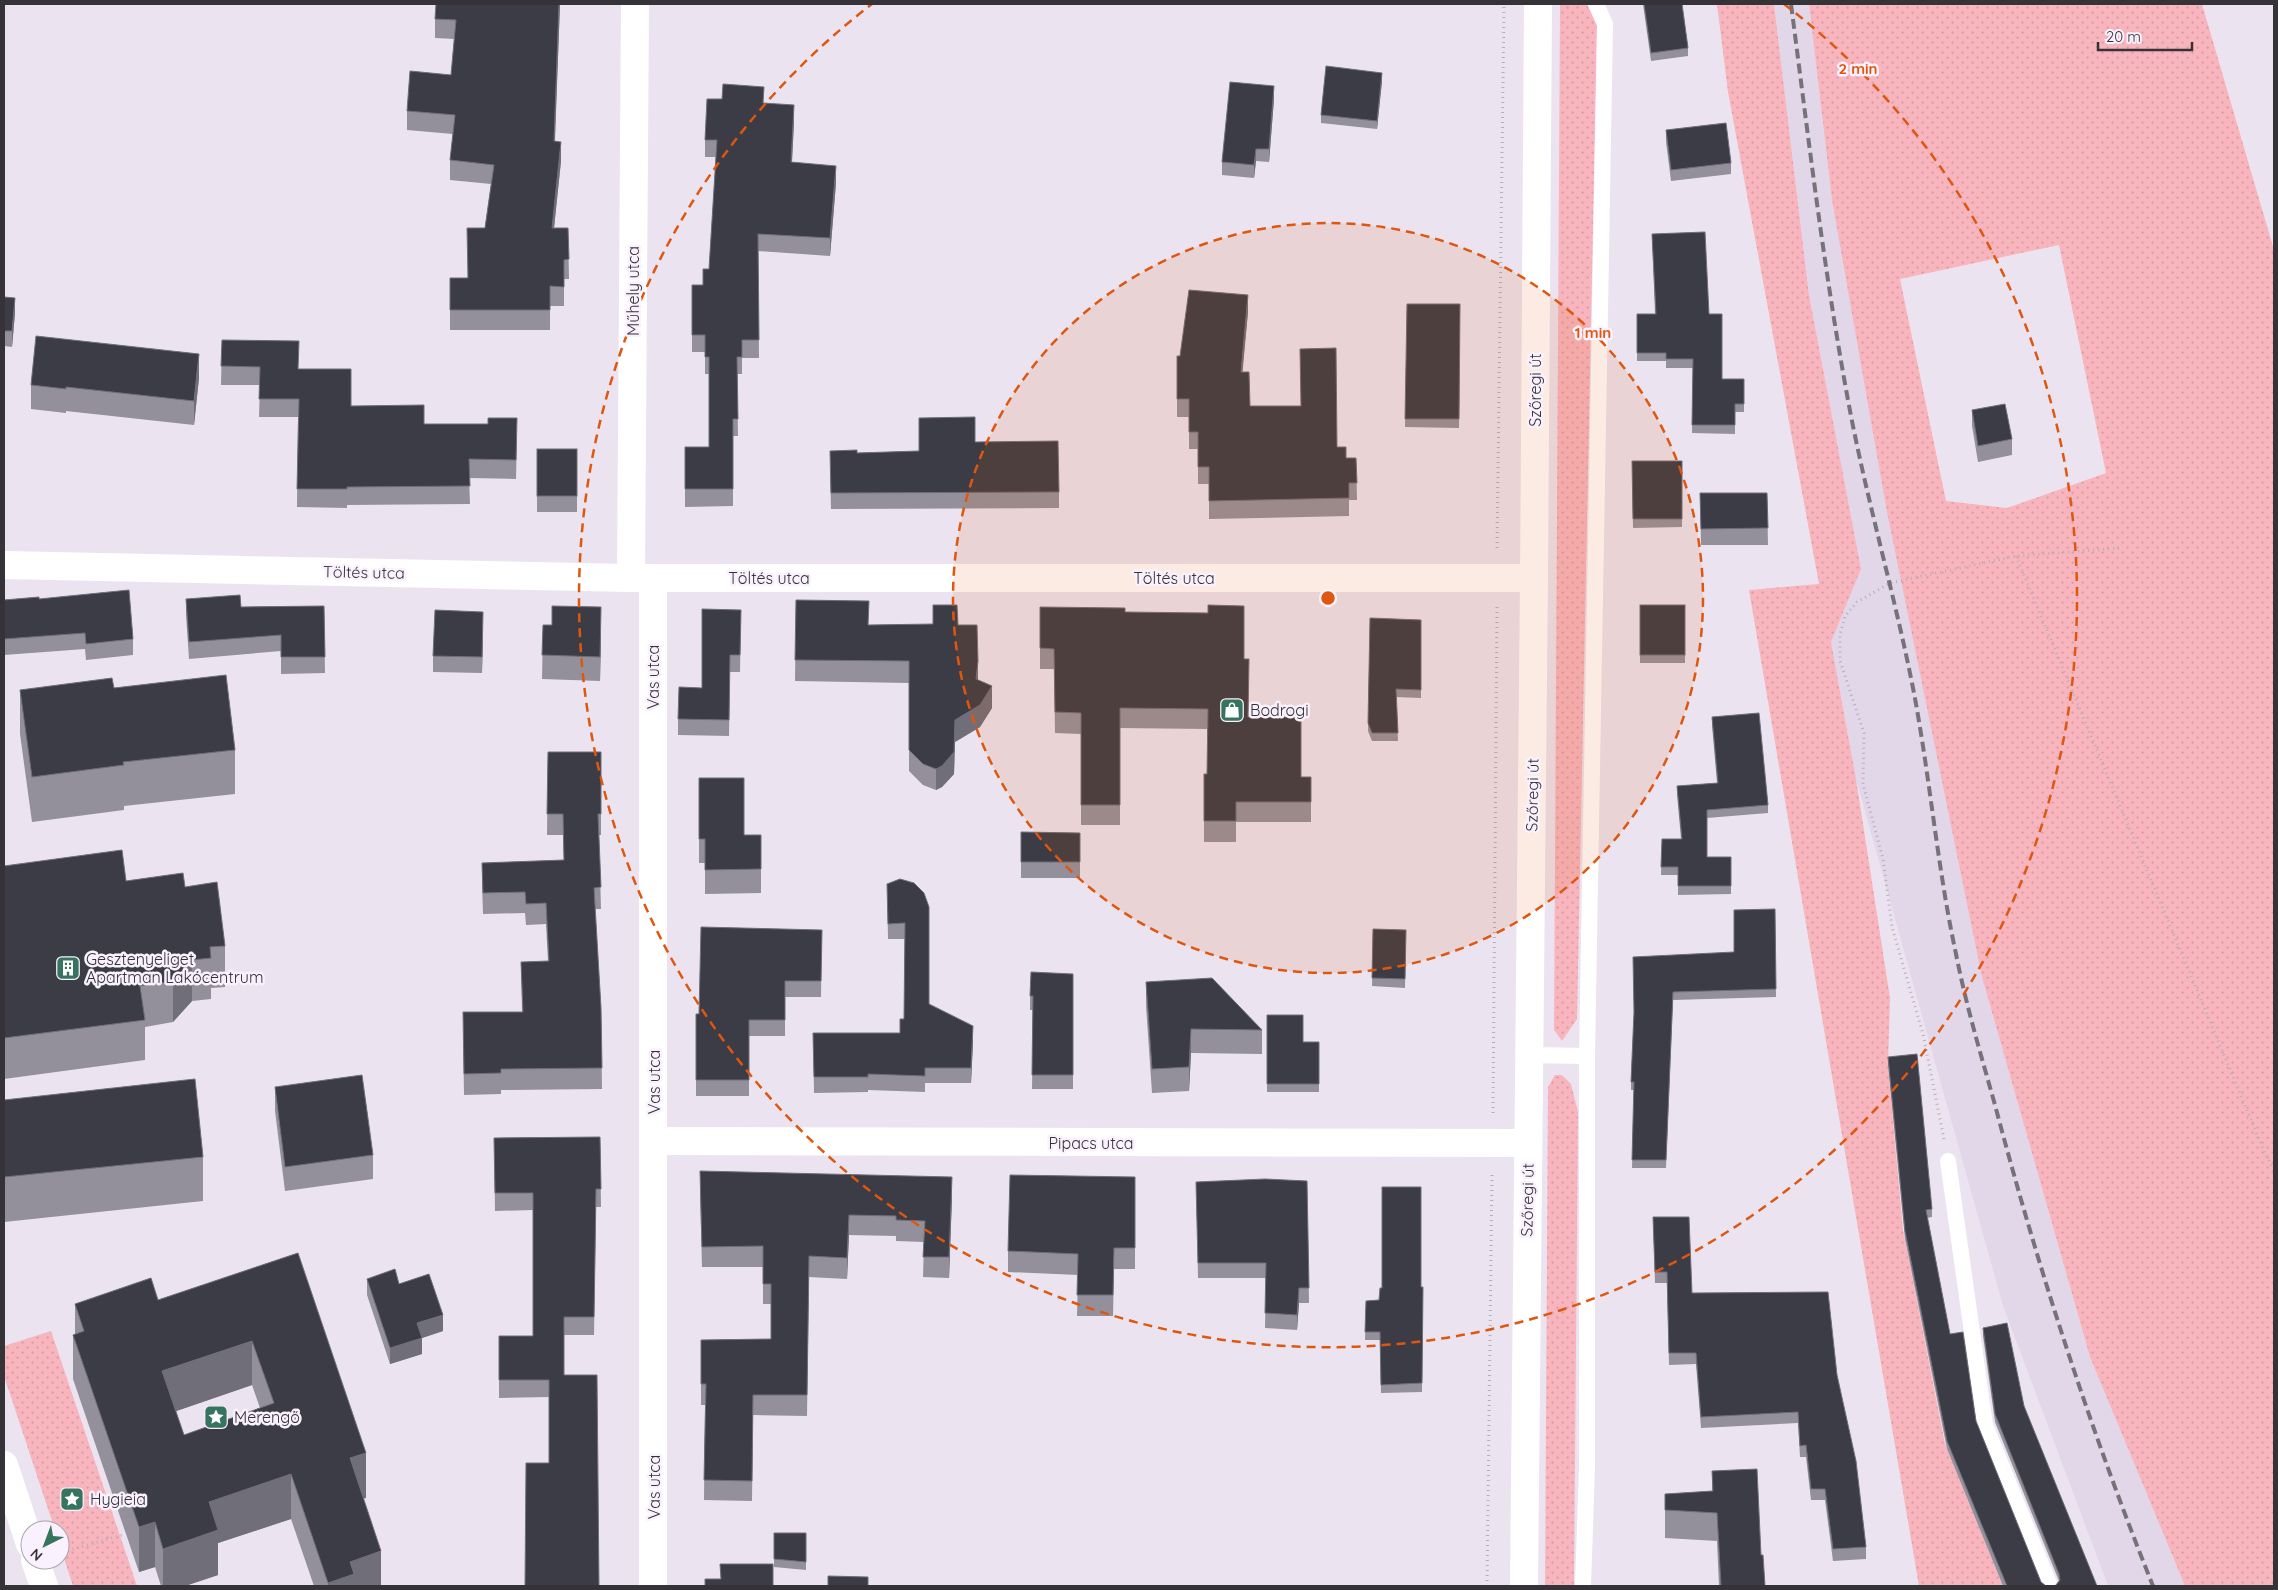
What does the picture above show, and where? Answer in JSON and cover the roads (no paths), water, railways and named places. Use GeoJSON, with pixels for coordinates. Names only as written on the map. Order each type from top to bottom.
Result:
{"type":"FeatureCollection","features":[{"type":"Feature","properties":{"kind":"street","name":"Műhely utca"},"geometry":{"type":"LineString","coordinates":[[635,4],[642,578]]}},
{"type":"Feature","properties":{"kind":"street","name":"Szőregi út"},"geometry":{"type":"LineString","coordinates":[[1524,1586],[1538,4]]}},
{"type":"Feature","properties":{"kind":"street","name":"Töltés utca"},"geometry":{"type":"LineString","coordinates":[[4,564],[642,578],[1534,578]]}},
{"type":"Feature","properties":{"kind":"street","name":"Vas utca"},"geometry":{"type":"LineString","coordinates":[[642,578],[654,1141],[653,1586]]}},
{"type":"Feature","properties":{"kind":"street","name":"Pipacs utca"},"geometry":{"type":"LineString","coordinates":[[654,1141],[1528,1143]]}},
{"type":"Feature","properties":{"kind":"street"},"geometry":{"type":"LineString","coordinates":[[4,1465],[22,1520]]}},
{"type":"Feature","properties":{"kind":"street"},"geometry":{"type":"LineString","coordinates":[[38,1570],[44,1586]]}},
{"type":"Feature","properties":{"kind":"lane"},"geometry":{"type":"LineString","coordinates":[[1583,1586],[1587,1466],[1587,1056],[1605,24],[1596,4]]}},
{"type":"Feature","properties":{"kind":"lane"},"geometry":{"type":"LineString","coordinates":[[1529,1055],[1587,1056]]}},
{"type":"Feature","properties":{"kind":"lane"},"geometry":{"type":"LineString","coordinates":[[1948,1162],[1985,1425],[2050,1586]]}},
{"type":"Feature","properties":{"kind":"railway"},"geometry":{"type":"LineString","coordinates":[[1791,4],[1833,314],[1858,450],[1913,688],[1949,921],[1960,973],[2029,1227],[2066,1348],[2108,1468],[2153,1586]]}},
{"type":"Feature","properties":{"kind":"place","name":"Bodrogi"},"geometry":{"type":"Point","coordinates":[1232,710]}},
{"type":"Feature","properties":{"kind":"place","name":"Gesztenyeliget Apartman Lakócentrum"},"geometry":{"type":"Point","coordinates":[68,968]}},
{"type":"Feature","properties":{"kind":"place","name":"Merengő"},"geometry":{"type":"Point","coordinates":[216,1417]}},
{"type":"Feature","properties":{"kind":"place","name":"Hygieia"},"geometry":{"type":"Point","coordinates":[72,1499]}}]}
